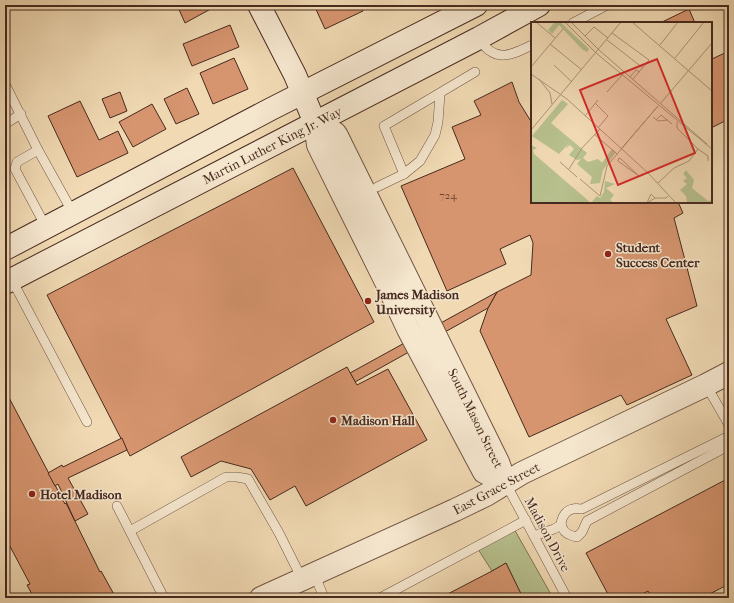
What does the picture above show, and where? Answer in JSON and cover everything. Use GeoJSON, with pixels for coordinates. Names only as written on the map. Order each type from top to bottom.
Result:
{"type":"FeatureCollection","features":[{"type":"Feature","properties":{"kind":"main road","name":"South Mason Street"},"geometry":{"type":"LineString","coordinates":[[259,5],[295,75],[315,123],[318,145],[386,282],[408,330],[484,472],[505,482]]}},
{"type":"Feature","properties":{"kind":"main road"},"geometry":{"type":"LineString","coordinates":[[5,249],[302,93],[476,5]]}},
{"type":"Feature","properties":{"kind":"main road","name":"Martin Luther King Jr. Way"},"geometry":{"type":"LineString","coordinates":[[8,282],[479,38],[539,5]]}},
{"type":"Feature","properties":{"kind":"main road","name":"East Grace Street"},"geometry":{"type":"LineString","coordinates":[[261,598],[455,510],[486,495],[522,473],[729,373]]}},
{"type":"Feature","properties":{"kind":"lane"},"geometry":{"type":"LineString","coordinates":[[575,22],[607,5]]}},
{"type":"Feature","properties":{"kind":"lane"},"geometry":{"type":"LineString","coordinates":[[479,38],[484,46],[496,55],[505,56],[516,53],[531,45]]}},
{"type":"Feature","properties":{"kind":"lane"},"geometry":{"type":"LineString","coordinates":[[404,174],[384,126],[475,72]]}},
{"type":"Feature","properties":{"kind":"lane"},"geometry":{"type":"LineString","coordinates":[[5,84],[38,150],[73,213]]}},
{"type":"Feature","properties":{"kind":"lane"},"geometry":{"type":"LineString","coordinates":[[377,187],[404,174],[420,161],[435,135],[438,122],[440,94]]}},
{"type":"Feature","properties":{"kind":"lane"},"geometry":{"type":"LineString","coordinates":[[5,124],[21,114]]}},
{"type":"Feature","properties":{"kind":"lane"},"geometry":{"type":"LineString","coordinates":[[38,150],[16,162],[15,169],[46,227]]}},
{"type":"Feature","properties":{"kind":"lane"},"geometry":{"type":"LineString","coordinates":[[8,282],[87,422]]}},
{"type":"Feature","properties":{"kind":"lane"},"geometry":{"type":"LineString","coordinates":[[706,385],[729,425]]}},
{"type":"Feature","properties":{"kind":"lane"},"geometry":{"type":"LineString","coordinates":[[729,436],[582,510],[571,508],[565,512],[561,525],[563,530],[571,536],[577,537],[582,532],[588,521],[729,445]]}},
{"type":"Feature","properties":{"kind":"lane"},"geometry":{"type":"LineString","coordinates":[[130,531],[226,477],[248,479],[279,533],[324,598]]}},
{"type":"Feature","properties":{"kind":"lane","name":"Madison Drive"},"geometry":{"type":"LineString","coordinates":[[505,482],[567,598]]}},
{"type":"Feature","properties":{"kind":"lane"},"geometry":{"type":"LineString","coordinates":[[117,506],[164,598]]}},
{"type":"Feature","properties":{"kind":"lane"},"geometry":{"type":"LineString","coordinates":[[380,598],[526,520]]}},
{"type":"Feature","properties":{"kind":"lane"},"geometry":{"type":"LineString","coordinates":[[534,536],[561,525]]}},
{"type":"Feature","properties":{"kind":"green space"},"geometry":{"type":"Polygon","coordinates":[[[513,527],[553,598],[523,598],[506,563],[492,571],[476,546],[513,527]]]}},
{"type":"Feature","properties":{"kind":"building"},"geometry":{"type":"Polygon","coordinates":[[[177,5],[218,5],[185,23],[177,5]]]}},
{"type":"Feature","properties":{"kind":"building"},"geometry":{"type":"Polygon","coordinates":[[[314,5],[367,5],[361,8],[363,11],[325,29],[314,5]]]}},
{"type":"Feature","properties":{"kind":"building"},"geometry":{"type":"Polygon","coordinates":[[[689,9],[695,22],[662,22],[689,9]]]}},
{"type":"Feature","properties":{"kind":"building"},"geometry":{"type":"Polygon","coordinates":[[[230,25],[239,47],[192,66],[183,44],[230,25]]]}},
{"type":"Feature","properties":{"kind":"building"},"geometry":{"type":"Polygon","coordinates":[[[729,51],[729,119],[712,128],[712,59],[729,51]]]}},
{"type":"Feature","properties":{"kind":"building"},"geometry":{"type":"Polygon","coordinates":[[[234,58],[248,89],[213,104],[200,73],[234,58]]]}},
{"type":"Feature","properties":{"kind":"building","name":"Student Success Center"},"geometry":{"type":"Polygon","coordinates":[[[512,82],[519,102],[531,121],[531,203],[678,203],[683,213],[674,218],[697,306],[666,319],[692,375],[627,405],[621,395],[529,437],[480,331],[488,308],[497,292],[531,275],[533,243],[530,235],[500,249],[506,264],[447,291],[401,186],[465,159],[452,127],[481,115],[474,101],[512,82]]]}},
{"type":"Feature","properties":{"kind":"building"},"geometry":{"type":"Polygon","coordinates":[[[187,88],[199,114],[176,124],[164,99],[187,88]]]}},
{"type":"Feature","properties":{"kind":"building"},"geometry":{"type":"Polygon","coordinates":[[[120,92],[127,111],[110,118],[102,99],[120,92]]]}},
{"type":"Feature","properties":{"kind":"building"},"geometry":{"type":"Polygon","coordinates":[[[80,101],[99,140],[118,131],[128,153],[77,177],[48,116],[80,101]]]}},
{"type":"Feature","properties":{"kind":"building"},"geometry":{"type":"Polygon","coordinates":[[[152,104],[166,129],[133,147],[119,122],[152,104]]]}},
{"type":"Feature","properties":{"kind":"building"},"geometry":{"type":"Polygon","coordinates":[[[293,168],[374,322],[130,456],[47,295],[293,168]]]}},
{"type":"Feature","properties":{"kind":"building"},"geometry":{"type":"Polygon","coordinates":[[[497,292],[488,308],[355,382],[350,373],[497,292]]]}},
{"type":"Feature","properties":{"kind":"building","name":"Madison Hall"},"geometry":{"type":"Polygon","coordinates":[[[347,367],[357,385],[388,369],[427,440],[306,506],[295,486],[270,500],[251,469],[221,461],[191,477],[181,457],[347,367]]]}},
{"type":"Feature","properties":{"kind":"building","name":"Hotel Madison"},"geometry":{"type":"Polygon","coordinates":[[[5,390],[65,504],[66,503],[100,572],[101,571],[116,598],[34,598],[27,585],[30,584],[5,537],[5,390]]]}},
{"type":"Feature","properties":{"kind":"building"},"geometry":{"type":"Polygon","coordinates":[[[122,438],[127,450],[68,478],[88,514],[75,521],[58,484],[55,486],[48,473],[62,465],[63,467],[122,438]]]}},
{"type":"Feature","properties":{"kind":"building"},"geometry":{"type":"Polygon","coordinates":[[[729,478],[729,584],[702,598],[652,598],[648,591],[635,598],[610,598],[586,553],[729,478]]]}},
{"type":"Feature","properties":{"kind":"building"},"geometry":{"type":"Polygon","coordinates":[[[506,563],[523,598],[440,598],[492,571],[506,563]]]}},
{"type":"Feature","properties":{"kind":"place","name":"Student Success Center"},"geometry":{"type":"Point","coordinates":[608,254]}},
{"type":"Feature","properties":{"kind":"place","name":"James Madison University"},"geometry":{"type":"Point","coordinates":[368,301]}},
{"type":"Feature","properties":{"kind":"place","name":"Madison Hall"},"geometry":{"type":"Point","coordinates":[333,420]}},
{"type":"Feature","properties":{"kind":"place","name":"Hotel Madison"},"geometry":{"type":"Point","coordinates":[32,494]}}]}
